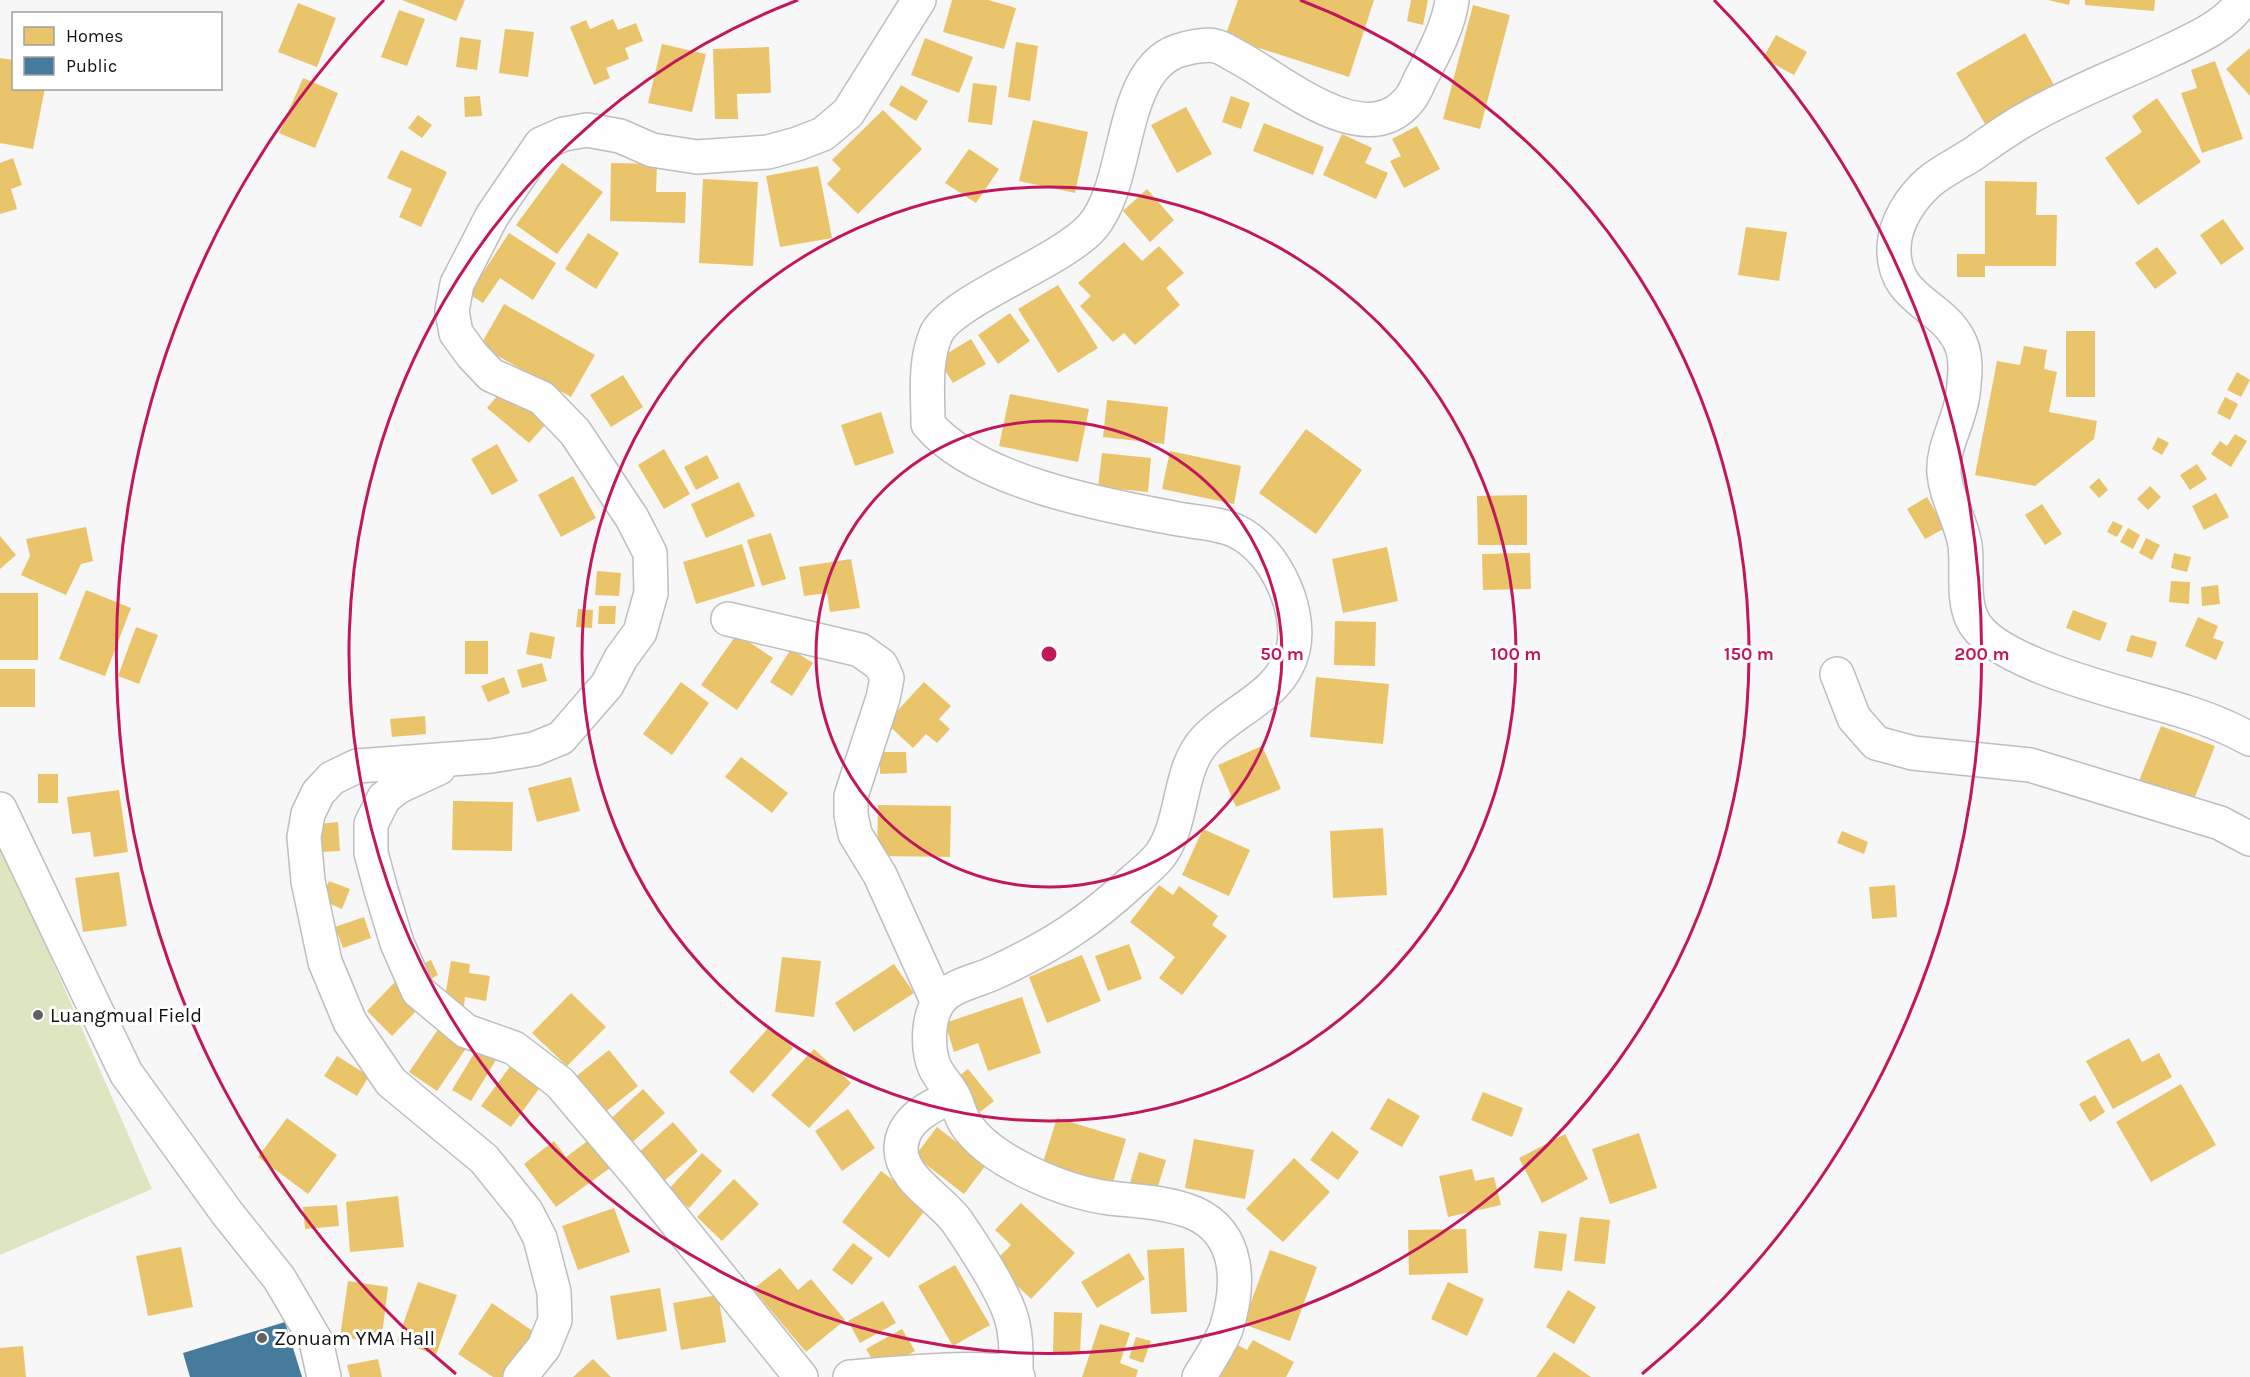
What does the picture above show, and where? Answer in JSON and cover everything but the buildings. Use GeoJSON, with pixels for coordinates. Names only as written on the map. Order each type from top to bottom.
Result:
{"type":"FeatureCollection","features":[{"type":"Feature","properties":{"kind":"street"},"geometry":{"type":"LineString","coordinates":[[520,1377],[544,1347],[555,1320],[554,1292],[540,1238],[526,1211],[484,1159],[391,1082],[350,1022],[325,962],[308,881],[304,837],[308,814],[318,793],[332,778],[357,766],[457,760],[534,749],[561,738],[607,685],[621,658],[640,632],[651,593],[650,553],[632,518],[575,432],[542,398],[491,375],[456,333],[452,311],[457,284],[492,216],[541,144],[564,134],[587,130],[620,136],[652,150],[697,157],[768,152],[823,134],[848,113],[919,0]]}},
{"type":"Feature","properties":{"kind":"street"},"geometry":{"type":"LineString","coordinates":[[1199,1377],[1226,1330],[1235,1262],[1226,1238],[1208,1221],[1167,1204],[1108,1197],[1034,1176],[993,1150],[966,1125],[953,1096],[934,1066],[930,1036],[938,1003],[948,993],[992,974],[1075,931],[1161,854],[1179,812],[1190,766],[1205,740],[1270,690],[1286,669],[1294,648],[1294,626],[1287,588],[1265,553],[1231,528],[1087,501],[1009,475],[941,441],[928,424],[928,374],[937,332],[953,314],[1067,248],[1092,227],[1108,201],[1139,89],[1156,64],[1182,49],[1215,46],[1251,64],[1316,105],[1348,118],[1366,119],[1390,114],[1409,100],[1432,56],[1452,0]]}},
{"type":"Feature","properties":{"kind":"street"},"geometry":{"type":"LineString","coordinates":[[2241,0],[2234,13],[2192,40],[2027,118],[1929,183],[1902,214],[1894,247],[1899,275],[1914,297],[1934,311],[1958,337],[1965,359],[1961,409],[1950,436],[1944,471],[1949,498],[1959,521],[1965,545],[1967,597],[1972,619],[1984,636],[2062,676],[2188,713],[2250,739]]}},
{"type":"Feature","properties":{"kind":"street"},"geometry":{"type":"LineString","coordinates":[[728,619],[860,650],[881,665],[887,678],[883,698],[851,796],[851,816],[855,834],[880,875],[938,1003]]}},
{"type":"Feature","properties":{"kind":"street"},"geometry":{"type":"LineString","coordinates":[[1836,674],[1854,718],[1876,743],[1913,753],[2030,765],[2220,823],[2250,839]]}},
{"type":"Feature","properties":{"kind":"street"},"geometry":{"type":"LineString","coordinates":[[457,760],[398,787],[384,798],[371,824],[371,853],[381,890],[397,943],[418,991],[466,1030],[514,1048],[560,1083],[638,1175],[801,1377]]}},
{"type":"Feature","properties":{"kind":"street"},"geometry":{"type":"LineString","coordinates":[[0,809],[126,1073],[227,1212],[285,1286],[316,1341],[324,1377]]}},
{"type":"Feature","properties":{"kind":"street"},"geometry":{"type":"LineString","coordinates":[[850,1377],[971,1370],[1005,1371],[1017,1376],[1016,1337],[1009,1311],[958,1222],[914,1177],[905,1165],[901,1148],[911,1122],[926,1108],[953,1096]]}},
{"type":"Feature","properties":{"kind":"green space","name":"Luangmual Field"},"geometry":{"type":"Polygon","coordinates":[[[0,841],[152,1189],[0,1255],[0,841]]]}},
{"type":"Feature","properties":{"kind":"place","name":"Luangmual Field"},"geometry":{"type":"Point","coordinates":[38,1015]}},
{"type":"Feature","properties":{"kind":"place","name":"Zonuam YMA Hall"},"geometry":{"type":"Point","coordinates":[262,1338]}}]}
